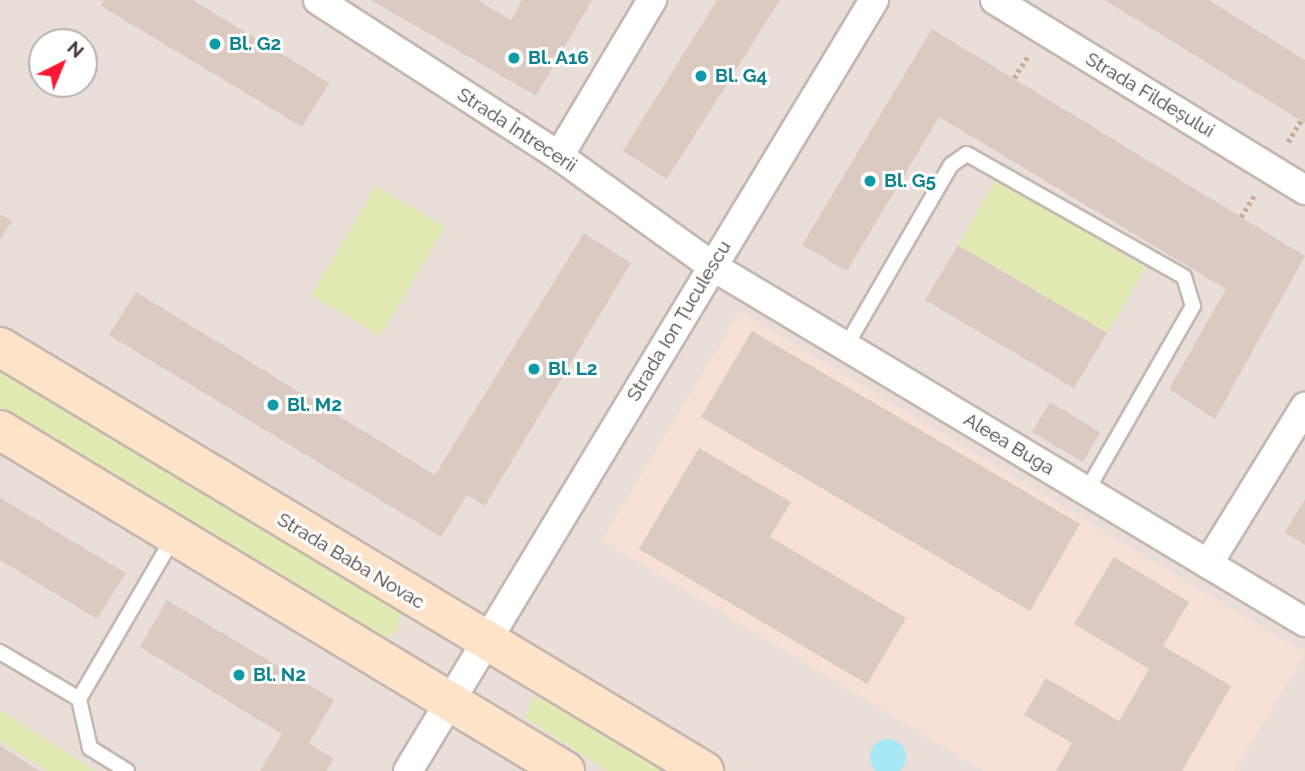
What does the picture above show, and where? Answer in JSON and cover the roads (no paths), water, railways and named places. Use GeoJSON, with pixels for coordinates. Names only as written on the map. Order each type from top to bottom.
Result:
{"type":"FeatureCollection","features":[{"type":"Feature","properties":{"kind":"main road","name":"Strada Baba Novac"},"geometry":{"type":"LineString","coordinates":[[0,347],[485,643],[704,771]]}},
{"type":"Feature","properties":{"kind":"main road"},"geometry":{"type":"LineString","coordinates":[[0,430],[565,771]]}},
{"type":"Feature","properties":{"kind":"street","name":"Strada Întrecerii"},"geometry":{"type":"LineString","coordinates":[[318,0],[559,156],[712,266]]}},
{"type":"Feature","properties":{"kind":"street"},"geometry":{"type":"LineString","coordinates":[[559,156],[652,0]]}},
{"type":"Feature","properties":{"kind":"street","name":"Strada Ion Țuculescu"},"geometry":{"type":"LineString","coordinates":[[449,702],[874,0]]}},
{"type":"Feature","properties":{"kind":"street","name":"Strada Fildeșului"},"geometry":{"type":"LineString","coordinates":[[995,0],[1305,190]]}},
{"type":"Feature","properties":{"kind":"street","name":"Aleea Buga"},"geometry":{"type":"LineString","coordinates":[[712,266],[1305,622]]}},
{"type":"Feature","properties":{"kind":"street"},"geometry":{"type":"LineString","coordinates":[[1208,564],[1305,407]]}},
{"type":"Feature","properties":{"kind":"street"},"geometry":{"type":"LineString","coordinates":[[408,771],[449,702]]}},
{"type":"Feature","properties":{"kind":"lane"},"geometry":{"type":"LineString","coordinates":[[846,346],[951,165],[967,154],[1184,276],[1193,306],[1087,490]]}},
{"type":"Feature","properties":{"kind":"lane"},"geometry":{"type":"LineString","coordinates":[[127,771],[90,748],[79,699],[174,536]]}},
{"type":"Feature","properties":{"kind":"lane"},"geometry":{"type":"LineString","coordinates":[[0,652],[79,699]]}},
{"type":"Feature","properties":{"kind":"water"},"geometry":{"type":"Polygon","coordinates":[[[888,739],[901,744],[906,757],[901,770],[888,775],[875,770],[870,757],[875,744],[888,739]]]}},
{"type":"Feature","properties":{"kind":"place","name":"Bl. G2"},"geometry":{"type":"Point","coordinates":[215,44]}},
{"type":"Feature","properties":{"kind":"place","name":"Bl. A16"},"geometry":{"type":"Point","coordinates":[514,58]}},
{"type":"Feature","properties":{"kind":"place","name":"Bl. G4"},"geometry":{"type":"Point","coordinates":[701,76]}},
{"type":"Feature","properties":{"kind":"place","name":"Bl. G5"},"geometry":{"type":"Point","coordinates":[870,181]}},
{"type":"Feature","properties":{"kind":"place","name":"Bl. L2"},"geometry":{"type":"Point","coordinates":[534,369]}},
{"type":"Feature","properties":{"kind":"place","name":"Bl. M2"},"geometry":{"type":"Point","coordinates":[273,405]}},
{"type":"Feature","properties":{"kind":"place","name":"Bl. N2"},"geometry":{"type":"Point","coordinates":[239,675]}}]}
